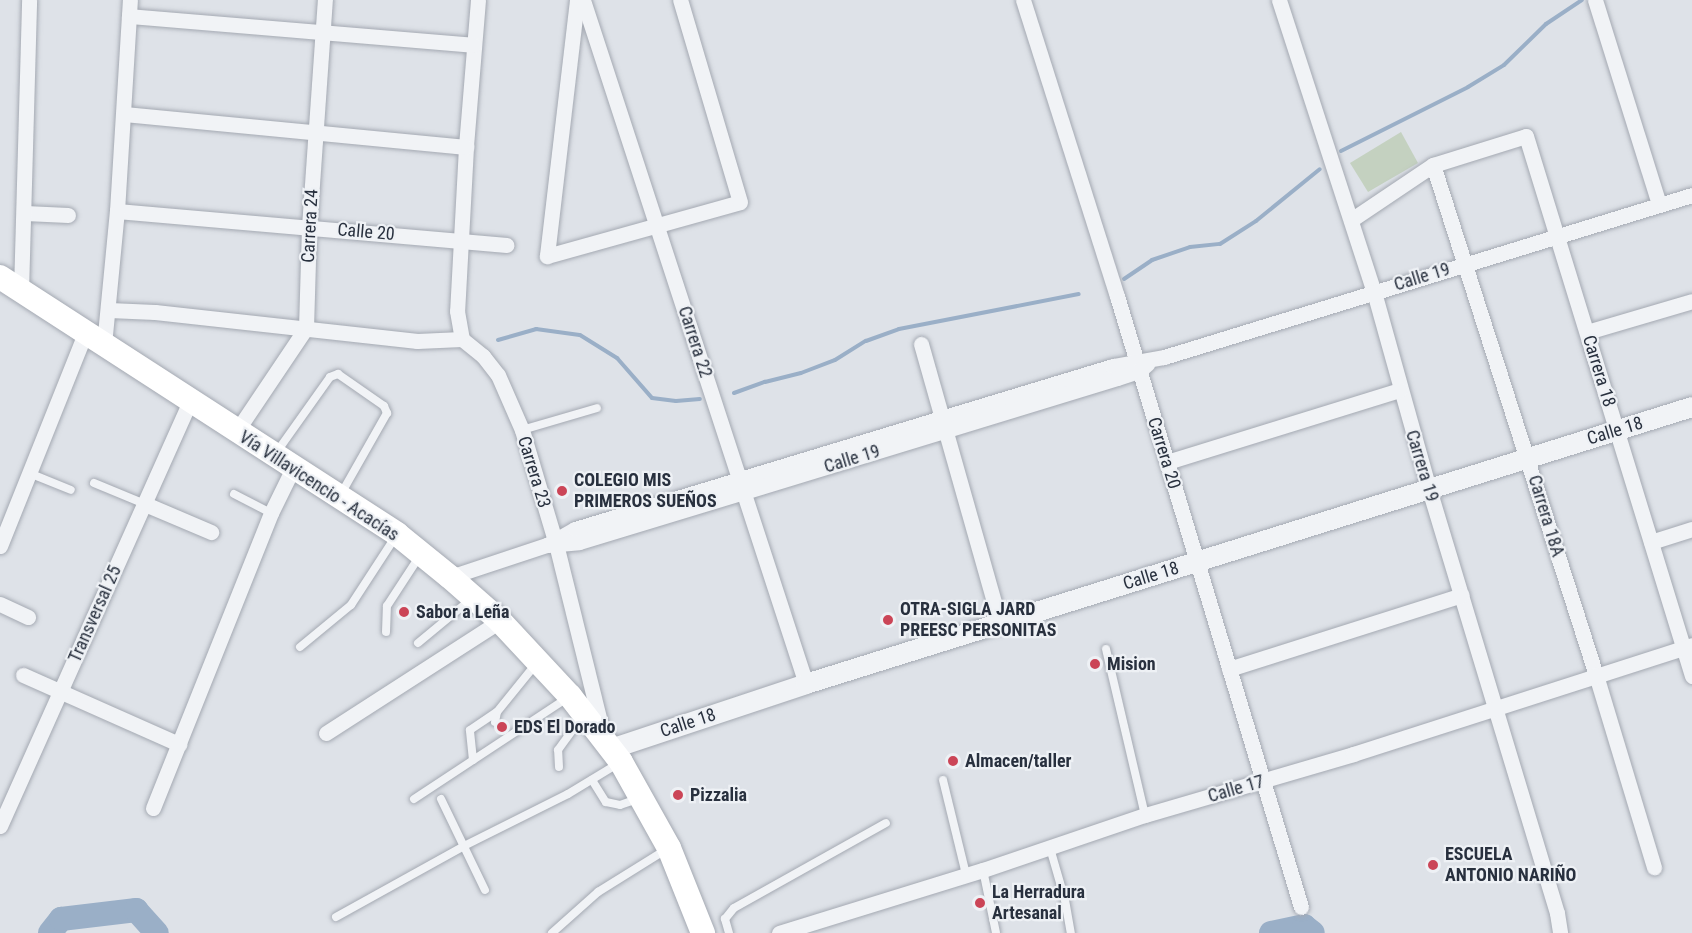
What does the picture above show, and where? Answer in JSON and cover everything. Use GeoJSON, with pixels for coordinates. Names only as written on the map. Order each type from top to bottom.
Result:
{"type":"FeatureCollection","features":[{"type":"Feature","properties":{"kind":"main road","name":"Vía Villavicencio - Acacías"},"geometry":{"type":"LineString","coordinates":[[0,277],[236,432],[397,534],[500,621],[578,705],[612,749]]}},
{"type":"Feature","properties":{"kind":"main road","name":"Carrera 23"},"geometry":{"type":"LineString","coordinates":[[612,749],[642,797],[669,848],[703,933]]}},
{"type":"Feature","properties":{"kind":"street"},"geometry":{"type":"LineString","coordinates":[[21,291],[25,213],[29,0]]}},
{"type":"Feature","properties":{"kind":"street"},"geometry":{"type":"LineString","coordinates":[[0,546],[29,474],[109,310],[130,0]]}},
{"type":"Feature","properties":{"kind":"street","name":"Carrera 24"},"geometry":{"type":"LineString","coordinates":[[306,328],[309,227],[325,0]]}},
{"type":"Feature","properties":{"kind":"street"},"geometry":{"type":"LineString","coordinates":[[109,310],[155,312],[417,341],[462,339],[457,311],[466,147],[478,0]]}},
{"type":"Feature","properties":{"kind":"street"},"geometry":{"type":"LineString","coordinates":[[577,0],[547,256],[740,202],[680,0]]}},
{"type":"Feature","properties":{"kind":"street","name":"Carrera 22"},"geometry":{"type":"LineString","coordinates":[[583,0],[806,684]]}},
{"type":"Feature","properties":{"kind":"street","name":"Carrera 20"},"geometry":{"type":"LineString","coordinates":[[1023,0],[1142,364],[1167,462],[1301,907]]}},
{"type":"Feature","properties":{"kind":"street","name":"Carrera 19"},"geometry":{"type":"LineString","coordinates":[[1279,0],[1374,292],[1429,489],[1557,913],[1560,933]]}},
{"type":"Feature","properties":{"kind":"street"},"geometry":{"type":"LineString","coordinates":[[1595,0],[1659,204]]}},
{"type":"Feature","properties":{"kind":"street"},"geometry":{"type":"LineString","coordinates":[[129,16],[474,45]]}},
{"type":"Feature","properties":{"kind":"street"},"geometry":{"type":"LineString","coordinates":[[124,114],[466,147]]}},
{"type":"Feature","properties":{"kind":"street","name":"Carrera 18"},"geometry":{"type":"LineString","coordinates":[[1433,165],[1526,136],[1651,542],[1688,646],[1692,676]]}},
{"type":"Feature","properties":{"kind":"street"},"geometry":{"type":"LineString","coordinates":[[1351,220],[1433,165]]}},
{"type":"Feature","properties":{"kind":"street","name":"Carrera 18A"},"geometry":{"type":"LineString","coordinates":[[1433,165],[1528,458],[1654,867]]}},
{"type":"Feature","properties":{"kind":"street","name":"Calle 19"},"geometry":{"type":"LineString","coordinates":[[450,577],[553,543],[579,542],[742,486],[1692,195]]}},
{"type":"Feature","properties":{"kind":"street","name":"Calle 20"},"geometry":{"type":"LineString","coordinates":[[117,210],[507,245]]}},
{"type":"Feature","properties":{"kind":"street"},"geometry":{"type":"LineString","coordinates":[[25,213],[68,215]]}},
{"type":"Feature","properties":{"kind":"street"},"geometry":{"type":"LineString","coordinates":[[1587,332],[1692,300]]}},
{"type":"Feature","properties":{"kind":"street"},"geometry":{"type":"LineString","coordinates":[[236,432],[306,328]]}},
{"type":"Feature","properties":{"kind":"street","name":"Carrera 23"},"geometry":{"type":"LineString","coordinates":[[462,339],[483,356],[498,375],[522,430],[612,749]]}},
{"type":"Feature","properties":{"kind":"street"},"geometry":{"type":"LineString","coordinates":[[921,344],[942,425],[1000,623]]}},
{"type":"Feature","properties":{"kind":"street"},"geometry":{"type":"LineString","coordinates":[[1167,462],[1400,390]]}},
{"type":"Feature","properties":{"kind":"street","name":"Transversal 25"},"geometry":{"type":"LineString","coordinates":[[0,826],[190,402]]}},
{"type":"Feature","properties":{"kind":"street","name":"Calle 18"},"geometry":{"type":"LineString","coordinates":[[612,749],[806,684],[1692,407]]}},
{"type":"Feature","properties":{"kind":"street"},"geometry":{"type":"LineString","coordinates":[[153,808],[271,513],[284,462]]}},
{"type":"Feature","properties":{"kind":"street"},"geometry":{"type":"LineString","coordinates":[[145,504],[211,532]]}},
{"type":"Feature","properties":{"kind":"street"},"geometry":{"type":"LineString","coordinates":[[1651,542],[1692,529]]}},
{"type":"Feature","properties":{"kind":"street"},"geometry":{"type":"LineString","coordinates":[[1229,669],[1462,595]]}},
{"type":"Feature","properties":{"kind":"street"},"geometry":{"type":"LineString","coordinates":[[0,604],[28,617]]}},
{"type":"Feature","properties":{"kind":"street"},"geometry":{"type":"LineString","coordinates":[[326,734],[500,621]]}},
{"type":"Feature","properties":{"kind":"street","name":"Calle 17"},"geometry":{"type":"LineString","coordinates":[[779,933],[809,928],[1146,815],[1263,781],[1688,646]]}},
{"type":"Feature","properties":{"kind":"street"},"geometry":{"type":"LineString","coordinates":[[23,675],[179,744]]}},
{"type":"Feature","properties":{"kind":"lane"},"geometry":{"type":"LineString","coordinates":[[284,462],[330,377],[338,374],[384,406],[387,413],[340,496]]}},
{"type":"Feature","properties":{"kind":"lane"},"geometry":{"type":"LineString","coordinates":[[522,430],[597,408]]}},
{"type":"Feature","properties":{"kind":"lane"},"geometry":{"type":"LineString","coordinates":[[29,474],[71,490]]}},
{"type":"Feature","properties":{"kind":"lane"},"geometry":{"type":"LineString","coordinates":[[94,483],[145,504]]}},
{"type":"Feature","properties":{"kind":"lane"},"geometry":{"type":"LineString","coordinates":[[234,495],[271,513]]}},
{"type":"Feature","properties":{"kind":"lane"},"geometry":{"type":"LineString","coordinates":[[300,647],[351,605],[397,534]]}},
{"type":"Feature","properties":{"kind":"lane"},"geometry":{"type":"LineString","coordinates":[[386,632],[387,606],[421,553]]}},
{"type":"Feature","properties":{"kind":"lane"},"geometry":{"type":"LineString","coordinates":[[418,643],[474,597]]}},
{"type":"Feature","properties":{"kind":"lane"},"geometry":{"type":"LineString","coordinates":[[1106,649],[1146,815]]}},
{"type":"Feature","properties":{"kind":"lane"},"geometry":{"type":"LineString","coordinates":[[472,760],[470,730],[497,712],[539,661]]}},
{"type":"Feature","properties":{"kind":"lane"},"geometry":{"type":"LineString","coordinates":[[414,799],[498,741],[578,705]]}},
{"type":"Feature","properties":{"kind":"lane"},"geometry":{"type":"LineString","coordinates":[[559,767],[558,750],[572,728],[578,705]]}},
{"type":"Feature","properties":{"kind":"lane"},"geometry":{"type":"LineString","coordinates":[[495,722],[497,712]]}},
{"type":"Feature","properties":{"kind":"lane"},"geometry":{"type":"LineString","coordinates":[[336,917],[566,790],[592,780],[612,749]]}},
{"type":"Feature","properties":{"kind":"lane"},"geometry":{"type":"LineString","coordinates":[[592,780],[606,802],[620,805],[642,797]]}},
{"type":"Feature","properties":{"kind":"lane"},"geometry":{"type":"LineString","coordinates":[[943,780],[966,874]]}},
{"type":"Feature","properties":{"kind":"lane"},"geometry":{"type":"LineString","coordinates":[[441,800],[485,890]]}},
{"type":"Feature","properties":{"kind":"lane"},"geometry":{"type":"LineString","coordinates":[[729,933],[725,919],[734,908],[886,823]]}},
{"type":"Feature","properties":{"kind":"lane"},"geometry":{"type":"LineString","coordinates":[[552,933],[598,892],[669,848]]}},
{"type":"Feature","properties":{"kind":"lane"},"geometry":{"type":"LineString","coordinates":[[1050,848],[1065,900],[1071,933]]}},
{"type":"Feature","properties":{"kind":"lane"},"geometry":{"type":"LineString","coordinates":[[983,870],[996,933]]}},
{"type":"Feature","properties":{"kind":"green space"},"geometry":{"type":"Polygon","coordinates":[[[1401,132],[1418,163],[1368,192],[1350,163],[1401,132]]]}},
{"type":"Feature","properties":{"kind":"waterway"},"geometry":{"type":"LineString","coordinates":[[1341,151],[1468,87],[1504,65],[1546,24],[1582,0]]}},
{"type":"Feature","properties":{"kind":"waterway"},"geometry":{"type":"LineString","coordinates":[[1124,279],[1152,260],[1190,247],[1220,244],[1256,221],[1320,169]]}},
{"type":"Feature","properties":{"kind":"waterway"},"geometry":{"type":"LineString","coordinates":[[734,393],[835,360],[866,341],[899,329],[1079,294]]}},
{"type":"Feature","properties":{"kind":"waterway"},"geometry":{"type":"LineString","coordinates":[[498,340],[536,329],[580,335],[617,358],[652,398],[676,401],[700,399]]}},
{"type":"Feature","properties":{"kind":"waterway"},"geometry":{"type":"LineString","coordinates":[[50,933],[61,919],[136,910],[157,933]]}},
{"type":"Feature","properties":{"kind":"waterway"},"geometry":{"type":"LineString","coordinates":[[1271,933],[1304,926],[1313,933]]}},
{"type":"Feature","properties":{"kind":"place","name":"COLEGIO MIS PRIMEROS SUEÑOS"},"geometry":{"type":"Point","coordinates":[562,491]}},
{"type":"Feature","properties":{"kind":"place","name":"Sabor a Leña"},"geometry":{"type":"Point","coordinates":[404,612]}},
{"type":"Feature","properties":{"kind":"place","name":"OTRA-SIGLA JARD PREESC PERSONITAS"},"geometry":{"type":"Point","coordinates":[888,620]}},
{"type":"Feature","properties":{"kind":"place","name":"Mision"},"geometry":{"type":"Point","coordinates":[1095,664]}},
{"type":"Feature","properties":{"kind":"place","name":"EDS El Dorado"},"geometry":{"type":"Point","coordinates":[502,727]}},
{"type":"Feature","properties":{"kind":"place","name":"Almacen/taller"},"geometry":{"type":"Point","coordinates":[953,761]}},
{"type":"Feature","properties":{"kind":"place","name":"Pizzalia"},"geometry":{"type":"Point","coordinates":[678,795]}},
{"type":"Feature","properties":{"kind":"place","name":"ESCUELA ANTONIO NARIÑO"},"geometry":{"type":"Point","coordinates":[1433,865]}},
{"type":"Feature","properties":{"kind":"place","name":"La Herradura Artesanal"},"geometry":{"type":"Point","coordinates":[980,903]}}]}
